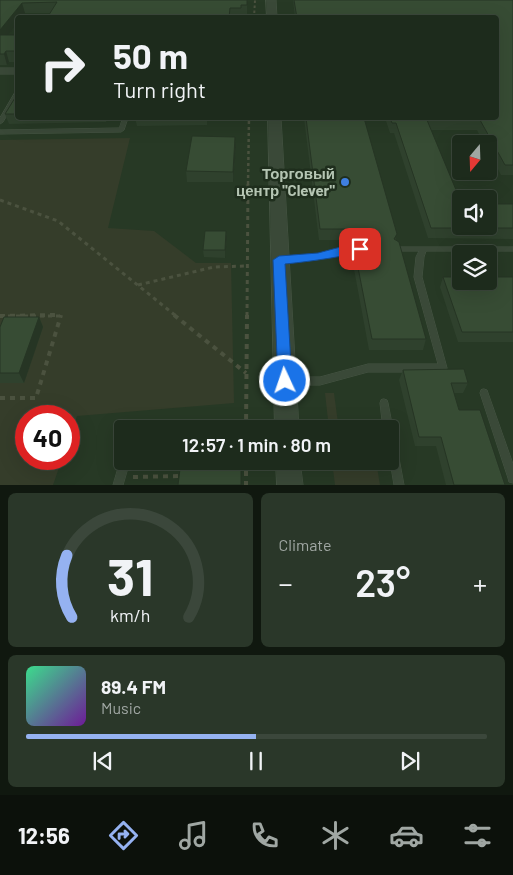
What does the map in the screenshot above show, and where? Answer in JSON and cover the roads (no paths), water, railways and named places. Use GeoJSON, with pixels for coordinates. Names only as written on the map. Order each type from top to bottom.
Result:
{"type":"FeatureCollection","features":[{"type":"Feature","properties":{"kind":"street"},"geometry":{"type":"LineString","coordinates":[[271,0],[272,15]]}},
{"type":"Feature","properties":{"kind":"street"},"geometry":{"type":"LineString","coordinates":[[0,71],[15,71]]}},
{"type":"Feature","properties":{"kind":"street"},"geometry":{"type":"LineString","coordinates":[[274,120],[287,420]]}},
{"type":"Feature","properties":{"kind":"street"},"geometry":{"type":"LineString","coordinates":[[289,470],[290,485]]}},
{"type":"Feature","properties":{"kind":"lane"},"geometry":{"type":"LineString","coordinates":[[0,122],[15,97]]}},
{"type":"Feature","properties":{"kind":"lane"},"geometry":{"type":"LineString","coordinates":[[0,132],[121,130],[124,120]]}},
{"type":"Feature","properties":{"kind":"lane"},"geometry":{"type":"LineString","coordinates":[[279,260],[318,257],[348,249],[364,249]]}},
{"type":"Feature","properties":{"kind":"lane"},"geometry":{"type":"LineString","coordinates":[[396,249],[513,249]]}},
{"type":"Feature","properties":{"kind":"lane"},"geometry":{"type":"LineString","coordinates":[[285,381],[320,381],[368,368],[443,368],[418,276],[420,257],[424,249]]}},
{"type":"Feature","properties":{"kind":"lane"},"geometry":{"type":"LineString","coordinates":[[484,393],[513,478]]}},
{"type":"Feature","properties":{"kind":"lane"},"geometry":{"type":"LineString","coordinates":[[384,403],[387,420]]}},
{"type":"Feature","properties":{"kind":"lane"},"geometry":{"type":"LineString","coordinates":[[396,470],[399,485]]}},
{"type":"Feature","properties":{"kind":"place","name":"Торговый центр \"Clever\""},"geometry":{"type":"Point","coordinates":[345,182]}}]}
